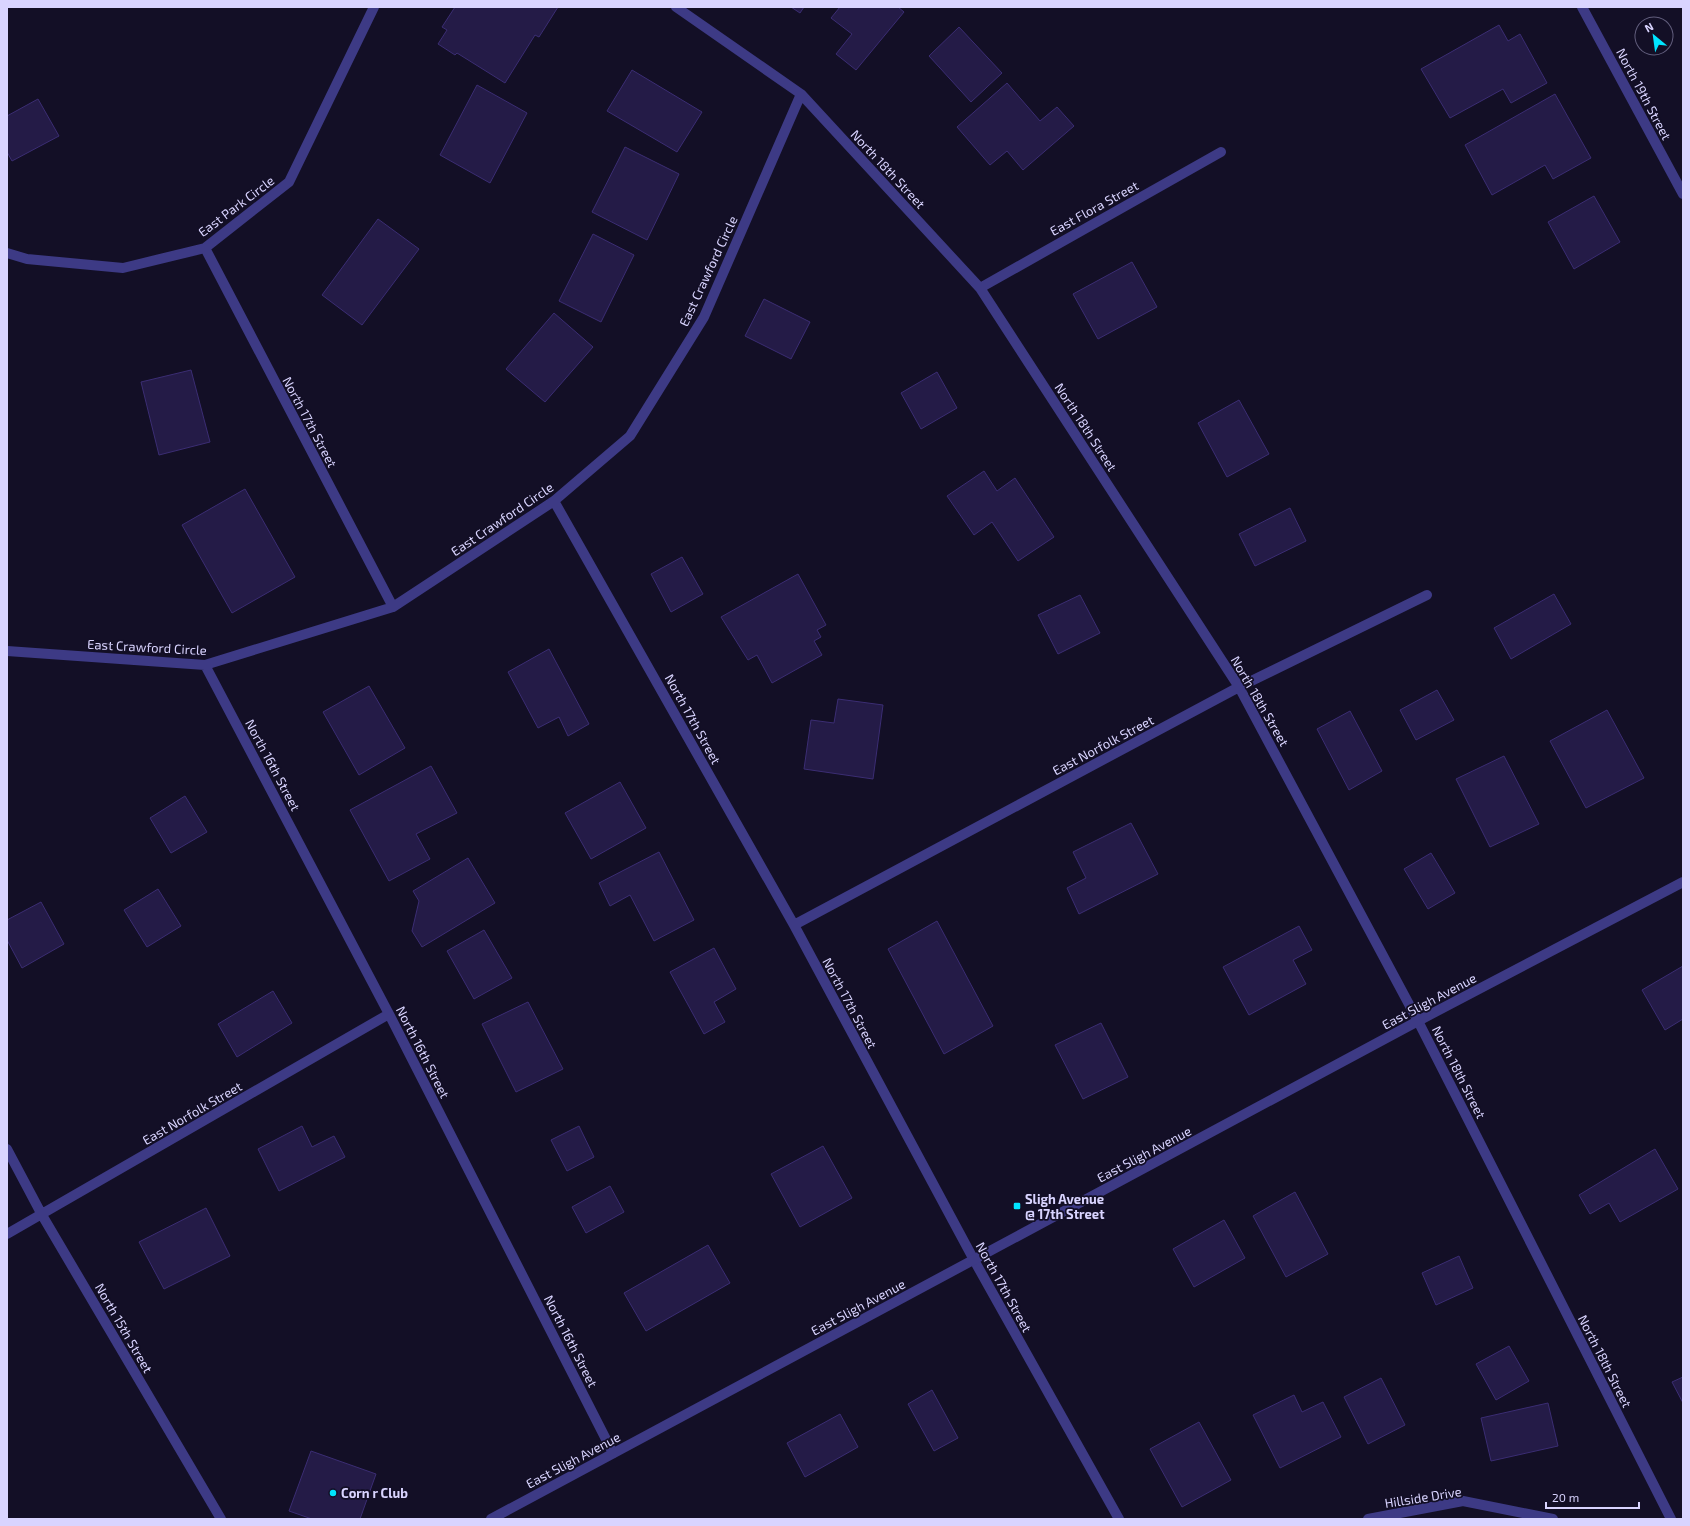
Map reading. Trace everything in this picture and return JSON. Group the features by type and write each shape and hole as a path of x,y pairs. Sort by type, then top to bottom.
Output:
{"street":[{"name":"East Park Circle","path":"7,253 27,259 123,268 204,248 289,182 374,7"},
{"name":"North 18th Street","path":"676,7 801,94 980,288 1239,687 1418,1021 1671,1519"},
{"name":"North 19th Street","path":"1582,7 1683,194"},
{"name":"East Crawford Circle","path":"7,651 206,665 393,608 554,501 630,436 704,317 801,94"},
{"name":"East Flora Street","path":"980,288 1221,152"},
{"name":"North 17th Street","path":"204,248 393,608"},
{"name":"North 17th Street","path":"554,501 794,926 974,1260 1119,1519"},
{"name":"East Norfolk Street","path":"794,926 1239,687 1427,595"},
{"name":"North 16th Street","path":"206,665 389,1014 613,1453"},
{"name":"East Sligh Avenue","path":"491,1519 1418,1021 1683,882"},
{"name":"East Norfolk Street","path":"7,1234 389,1014"},
{"name":"North 15th Street","path":"7,1149 42,1215 221,1519"},
{"name":"Hillside Drive","path":"1368,1519 1463,1501 1553,1519"}],"building":[{"path":"455,7 558,7 539,37 535,35 505,83 457,53 455,55 438,44 447,30 442,27"},
{"path":"791,7 804,7 800,13"},
{"path":"840,7 898,7 904,12 856,70 836,54 852,34 831,18"},
{"path":"1499,25 1508,41 1520,34 1547,83 1511,103 1503,89 1450,118 1421,69"},
{"path":"959,27 1002,73 971,102 929,56"},
{"path":"632,70 702,112 677,152 607,111"},
{"path":"1007,83 1040,121 1057,107 1074,126 1023,170 1007,151 990,165 957,127"},
{"path":"477,85 527,113 490,183 440,155"},
{"path":"1555,94 1591,158 1553,179 1545,165 1492,195 1465,145"},
{"path":"38,99 59,136 12,161 7,152 7,116"},
{"path":"625,147 679,174 647,240 592,212"},
{"path":"1594,196 1620,242 1574,269 1548,222"},
{"path":"378,219 419,249 362,325 322,295"},
{"path":"593,234 634,255 601,322 559,301"},
{"path":"1132,262 1157,307 1098,339 1073,294"},
{"path":"764,299 810,322 791,359 745,336"},
{"path":"554,313 593,347 545,402 506,369"},
{"path":"191,370 210,442 159,455 141,382"},
{"path":"937,372 957,408 921,429 901,393"},
{"path":"1239,400 1269,454 1227,477 1198,423"},
{"path":"984,471 997,491 1015,478 1054,537 1018,561 992,522 974,535 947,496"},
{"path":"245,489 295,577 232,613 182,525"},
{"path":"1290,508 1306,541 1255,566 1239,534"},
{"path":"682,557 703,594 671,612 651,574"},
{"path":"798,574 826,625 817,630 821,637 814,641 822,655 772,683 757,655 748,660 721,617"},
{"path":"1554,594 1571,624 1511,659 1494,628"},
{"path":"1080,595 1100,633 1058,654 1038,615"},
{"path":"549,649 589,724 568,736 559,717 538,728 508,672"},
{"path":"369,686 405,748 359,775 323,712"},
{"path":"1437,690 1454,720 1416,740 1400,710"},
{"path":"838,699 883,705 873,779 804,769 811,720 834,723"},
{"path":"1607,710 1644,778 1586,808 1550,741"},
{"path":"1350,711 1382,771 1349,790 1317,729"},
{"path":"1504,756 1539,824 1490,847 1456,779"},
{"path":"431,766 457,813 416,834 430,859 389,881 350,810"},
{"path":"620,782 646,828 591,859 565,813"},
{"path":"185,796 207,832 171,853 150,818"},
{"path":"1131,823 1158,874 1079,914 1067,888 1086,878 1073,852"},
{"path":"659,852 694,920 654,941 630,895 610,906 599,883"},
{"path":"1431,853 1455,893 1428,909 1404,869"},
{"path":"468,858 495,903 422,947 412,931 419,901 413,891"},
{"path":"158,889 181,926 147,947 124,910"},
{"path":"41,902 64,944 22,968 7,940 7,920"},
{"path":"937,921 993,1026 944,1054 888,949"},
{"path":"1299,926 1312,950 1293,960 1306,984 1249,1015 1223,967"},
{"path":"484,930 512,978 474,999 447,951"},
{"path":"714,948 736,989 714,1002 725,1022 704,1034 670,972"},
{"path":"1683,966 1683,1019 1665,1030 1642,990"},
{"path":"273,991 292,1023 237,1057 218,1024"},
{"path":"528,1002 563,1069 516,1092 482,1024"},
{"path":"1101,1023 1128,1077 1083,1099 1055,1045"},
{"path":"302,1126 312,1147 334,1136 345,1157 279,1191 258,1149"},
{"path":"579,1126 594,1157 567,1171 551,1140"},
{"path":"823,1146 852,1198 800,1227 771,1174"},
{"path":"1655,1149 1678,1189 1620,1222 1609,1203 1590,1214 1579,1195"},
{"path":"610,1186 624,1212 586,1233 572,1207"},
{"path":"1295,1192 1328,1254 1286,1277 1253,1216"},
{"path":"206,1208 230,1256 164,1289 139,1242"},
{"path":"1224,1220 1245,1258 1194,1287 1173,1249"},
{"path":"708,1245 730,1283 646,1331 624,1293"},
{"path":"1459,1256 1473,1288 1436,1305 1422,1273"},
{"path":"1509,1346 1529,1381 1496,1400 1476,1364"},
{"path":"1683,1377 1683,1403 1672,1382"},
{"path":"1381,1378 1405,1425 1368,1444 1344,1397"},
{"path":"932,1390 958,1438 934,1451 908,1404"},
{"path":"1294,1395 1302,1412 1323,1402 1341,1437 1280,1468 1253,1415"},
{"path":"1548,1403 1558,1446 1491,1461 1481,1418"},
{"path":"840,1414 858,1447 805,1477 787,1443"},
{"path":"1199,1422 1231,1480 1182,1507 1150,1449"},
{"name":"Corn r Club","path":"311,1451 376,1474 360,1519 312,1519 289,1511"}],"place":[{"name":"Sligh Avenue @ 17th Street","path":"1017,1206"},
{"name":"Corn r Club","path":"333,1493"}]}
